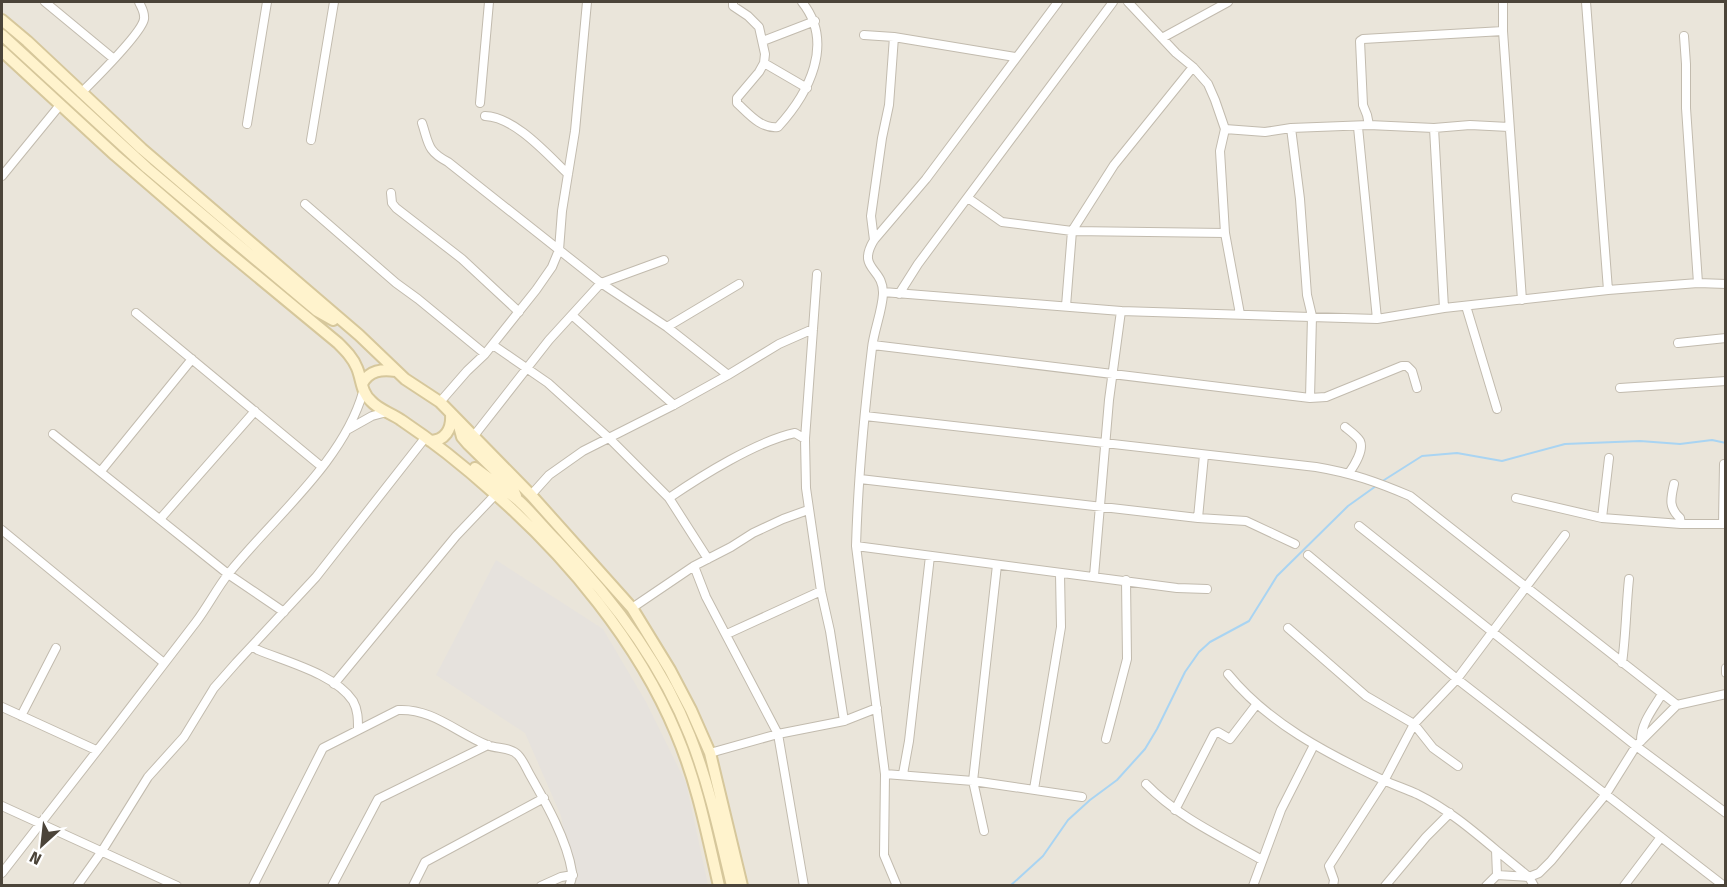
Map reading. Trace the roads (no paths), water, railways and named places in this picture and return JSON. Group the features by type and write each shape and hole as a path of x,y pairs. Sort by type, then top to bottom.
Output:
{"main road":[{"path":"2,20 142,149 397,371 421,391 440,402 531,495 632,608 670,670 710,753 742,885"},
{"path":"2,35 147,168 317,310 333,319 362,343 370,346"},
{"path":"2,51 140,177 338,343 351,356 363,388 378,407 431,442 496,494 595,598 626,640 654,687 676,733 693,779 719,885"},
{"path":"317,310 328,325 346,341 351,356"},
{"path":"363,388 369,375 374,372 397,371"},
{"path":"431,442 448,433 455,419"},
{"path":"455,419 462,437 512,487 520,502"},
{"path":"431,442 460,455 520,502 602,590 624,618 669,690 690,734 705,775 732,885"}],"street":[{"path":"45,2 114,59"},
{"path":"81,93 114,59 144,22 144,13 139,2"},
{"path":"247,124 267,2"},
{"path":"311,141 334,2"},
{"path":"480,104 489,2"},
{"path":"440,402 493,345 519,312 552,267 559,250 562,211 575,131 587,2"},
{"path":"733,2 733,6 759,27 764,41 764,63 736,101 767,127 778,127 794,110 807,88 816,63 818,43 815,21 802,2"},
{"path":"897,885 884,855 885,774 856,546 865,416 873,345 883,292 877,273 869,265 867,258 874,240 926,178 1058,2"},
{"path":"899,294 918,264 1113,2"},
{"path":"1128,2 1208,84 1225,129 1220,151 1225,233 1240,314"},
{"path":"1162,38 1212,5 1228,2"},
{"path":"1503,2 1509,127 1522,300"},
{"path":"1586,2 1608,290"},
{"path":"764,41 815,21"},
{"path":"1369,125 1363,105 1360,41 1503,31"},
{"path":"864,35 894,37 1015,57"},
{"path":"1684,36 1686,108 1698,283"},
{"path":"874,240 871,216 882,138 890,105 894,37"},
{"path":"764,63 807,88"},
{"path":"1066,306 1072,231 1114,165 1193,67"},
{"path":"2,176 60,105"},
{"path":"485,116 495,116 514,126 568,174"},
{"path":"422,123 433,153 448,162 601,283 667,327 729,375"},
{"path":"1225,129 1265,132 1291,128 1369,125 1434,128 1470,125 1509,127"},
{"path":"1358,127 1377,319"},
{"path":"1291,128 1300,199 1307,295 1312,316 1310,399"},
{"path":"1434,128 1444,308"},
{"path":"391,193 392,203 396,208 462,259 519,312"},
{"path":"968,198 1002,222 1072,231 1225,233"},
{"path":"305,204 396,283 485,354"},
{"path":"473,437 549,340 601,283 664,260"},
{"path":"817,274 805,439 805,478 808,510 844,721"},
{"path":"883,292 1121,311 1377,319 1444,308 1608,290 1698,283 1725,284"},
{"path":"667,327 739,284"},
{"path":"1466,306 1497,410"},
{"path":"1094,576 1121,311"},
{"path":"136,313 322,467"},
{"path":"573,316 674,405"},
{"path":"531,495 549,475 566,462 729,375 779,344 813,329"},
{"path":"1678,343 1725,338"},
{"path":"493,345 548,383 610,439 669,498 708,559"},
{"path":"873,345 1310,399 1326,397 1407,366 1412,371 1417,388"},
{"path":"101,471 192,359"},
{"path":"1620,388 1725,381"},
{"path":"2,873 198,619 228,574 322,467 347,430 360,404 363,388"},
{"path":"161,518 255,411"},
{"path":"347,430 372,416 388,412"},
{"path":"865,416 1349,473 1378,482 1410,496 1677,705"},
{"path":"1346,427 1359,440 1361,446 1349,473"},
{"path":"669,498 696,479 773,440 795,433 805,439"},
{"path":"53,434 161,518 228,574 284,612"},
{"path":"77,885 102,851 148,777 184,737 214,688 316,577 431,442"},
{"path":"1198,518 1204,455"},
{"path":"1602,518 1609,458"},
{"path":"1516,498 1602,518 1681,524 1724,524 1724,464"},
{"path":"860,479 1198,518 1246,521 1295,544"},
{"path":"1674,484 1670,504 1680,518 1681,524"},
{"path":"334,684 456,536 496,494"},
{"path":"632,608 694,566 753,533 808,510"},
{"path":"1359,526 1725,813"},
{"path":"2,530 164,663"},
{"path":"1333,885 1334,880 1329,866 1384,781 1414,724 1457,679 1565,535"},
{"path":"856,546 1060,574 1094,576 1178,588 1207,589"},
{"path":"1308,555 1457,679 1724,885"},
{"path":"903,774 909,741 930,556"},
{"path":"984,831 973,782 997,565"},
{"path":"694,566 706,597 778,734 804,885"},
{"path":"1034,789 1061,627 1060,574"},
{"path":"1622,663 1626,639 1625,615 1629,579"},
{"path":"1106,739 1127,659 1126,580"},
{"path":"727,634 821,591"},
{"path":"1288,628 1366,696 1414,724 1433,748 1458,766"},
{"path":"252,646 323,677 345,692 354,703 358,716 358,729"},
{"path":"21,716 56,648"},
{"path":"1725,668 1725,674"},
{"path":"1228,674 1256,705 1314,745 1384,781 1418,794 1450,813 1529,877 1534,885"},
{"path":"1638,744 1648,716 1662,694"},
{"path":"1486,885 1497,875 1529,877 1539,873 1605,794 1638,744 1677,705 1725,694"},
{"path":"1175,810 1214,734 1218,732 1230,739 1256,705"},
{"path":"2,707 96,750"},
{"path":"710,753 778,734 844,721 877,708"},
{"path":"253,885 323,748 398,710 419,712 454,726 488,746 518,754 544,798 561,838 573,874 569,885"},
{"path":"1253,885 1281,810 1314,745"},
{"path":"332,885 378,799 488,746"},
{"path":"885,774 903,774 1034,789 1082,797"},
{"path":"1146,784 1175,810 1262,860"},
{"path":"413,885 425,862 544,798"},
{"path":"2,806 177,885"},
{"path":"1385,885 1450,813"},
{"path":"1624,885 1662,837"},
{"path":"1496,850 1497,875"},
{"path":"541,885 573,874"}],"waterway":[{"path":"1381,482 1422,456 1457,453 1502,461 1565,444 1640,441 1680,444 1712,440 1726,443"},
{"path":"1010,886 1043,856 1068,820 1117,780 1145,749 1185,672 1199,652 1210,642 1249,621 1277,576 1348,506 1376,486"}]}
